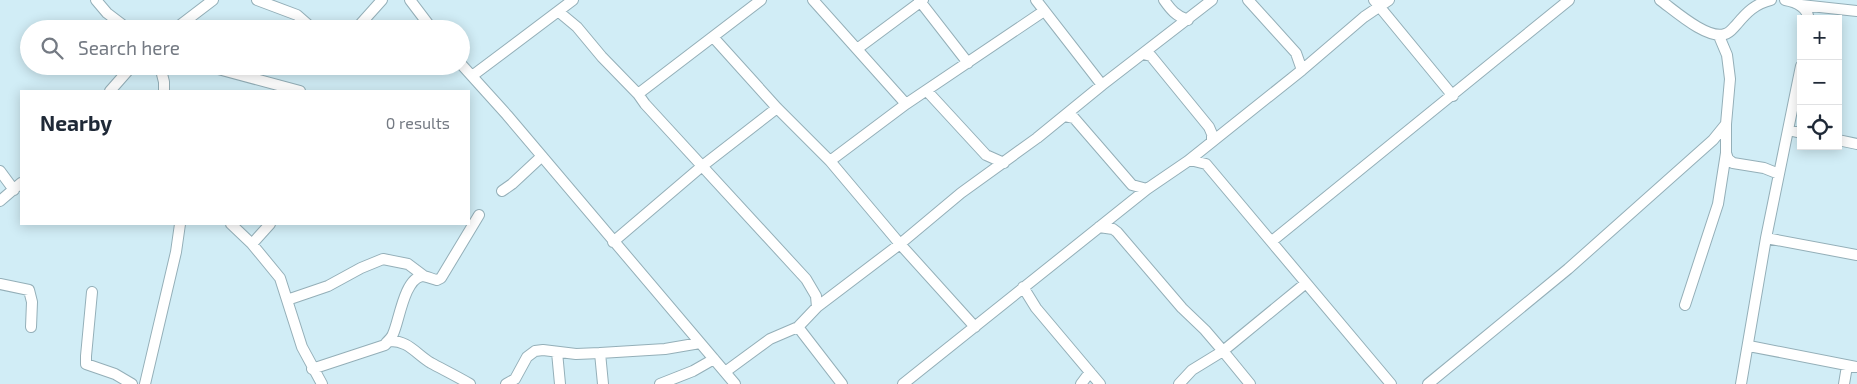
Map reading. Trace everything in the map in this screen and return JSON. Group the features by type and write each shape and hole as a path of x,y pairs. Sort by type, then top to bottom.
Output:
{"street":[{"path":"96,0 116,20"},
{"path":"187,20 213,0"},
{"path":"257,0 297,15 303,20"},
{"path":"364,20 382,0"},
{"path":"410,0 425,20"},
{"path":"573,0 472,76 734,384"},
{"path":"638,94 761,0"},
{"path":"813,0 906,104"},
{"path":"1036,0 1102,85"},
{"path":"1164,0 1172,12 1188,20"},
{"path":"725,372 770,338 798,327 817,307 900,244 961,193 1004,163 1212,0"},
{"path":"1248,0 1296,53 1302,70"},
{"path":"903,384 1147,189 1209,145 1302,70 1377,4 1389,0"},
{"path":"1272,241 1570,0"},
{"path":"1660,0 1708,33 1719,36 1732,30 1755,5 1771,0"},
{"path":"1788,0 1801,5 1857,11"},
{"path":"857,49 921,1 968,63"},
{"path":"1377,4 1453,96"},
{"path":"1801,5 1807,10 1808,15"},
{"path":"830,161 906,104 1044,10"},
{"path":"558,12 577,27 701,166 806,279 816,296 817,307"},
{"path":"1172,12 1172,32"},
{"path":"1685,305 1718,204 1726,153 1730,63 1719,36"},
{"path":"713,37 777,108 830,161 900,244 975,327"},
{"path":"1143,54 1152,56 1209,127 1212,134 1206,164"},
{"path":"111,90 124,75"},
{"path":"162,75 164,90"},
{"path":"240,75 296,90"},
{"path":"1741,384 1766,238 1797,86"},
{"path":"927,91 986,155 1004,163"},
{"path":"613,242 701,166 777,108"},
{"path":"1065,116 1074,118 1132,185 1147,189"},
{"path":"1428,384 1568,269 1713,140 1726,124"},
{"path":"1788,130 1797,132"},
{"path":"1842,141 1857,144"},
{"path":"1726,153 1728,159 1733,163 1764,168 1779,174"},
{"path":"502,191 541,157"},
{"path":"1188,161 1206,164 1392,384"},
{"path":"0,171 18,186 0,201"},
{"path":"1132,185 1132,201"},
{"path":"1117,232 1121,210"},
{"path":"287,300 336,283 361,268 384,259 408,264 424,276 437,280 441,278 479,215"},
{"path":"145,384 176,252 180,225"},
{"path":"232,225 252,244 277,274 302,347 312,369 322,384"},
{"path":"252,244 269,225"},
{"path":"1099,227 1113,229 1117,232 1250,384"},
{"path":"1766,238 1857,255"},
{"path":"385,344 393,335 405,295 416,279 424,276"},
{"path":"1179,384 1192,370 1223,351 1306,283"},
{"path":"0,284 29,290 32,302 31,328"},
{"path":"1023,287 1036,308 1100,384"},
{"path":"92,292 86,364 115,374 132,384"},
{"path":"798,327 842,384"},
{"path":"312,369 389,341 402,342 429,362 470,384"},
{"path":"506,384 515,379 531,352 543,350 576,354 665,350 700,343"},
{"path":"1749,346 1852,367 1844,384"},
{"path":"556,352 560,384"},
{"path":"600,353 604,384"},
{"path":"660,384 693,371 714,359"},
{"path":"1081,384 1090,372"}]}
